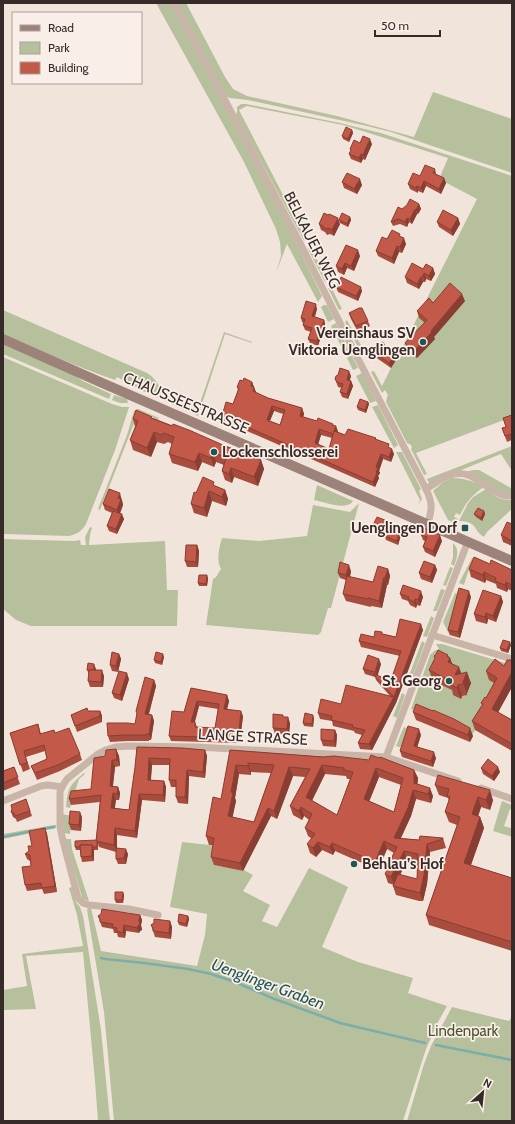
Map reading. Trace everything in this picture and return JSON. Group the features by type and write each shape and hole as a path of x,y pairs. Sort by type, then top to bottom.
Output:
{"main road":[{"name":"CHAUSSEESTRASSE","path":"3,339 512,561"}],"street":[{"name":"BELKAUER WEG","path":"174,3 302,247 336,316 426,489 431,500 431,511 428,524"},
{"path":"426,489 449,476 460,474 473,477 494,491 503,495 512,496"},
{"path":"386,757 468,541"},
{"path":"432,635 512,659"},
{"name":"LANGE STRASSE","path":"62,787 67,779 98,754 115,747 128,746 196,747 386,757 463,782"},
{"path":"3,801 41,786 48,785 62,787 60,801 60,827 80,901 89,905 129,909 158,915"},
{"path":"477,787 512,798"}],"green space":[{"path":"156,3 171,3 293,236 322,296 318,302 287,244 276,273 281,256 280,242 276,229 244,162"},
{"path":"176,3 186,3 225,77 233,89 247,96 337,116 414,137 433,92 512,119 512,173 391,132 225,96"},
{"path":"241,104 340,123 381,133 512,176 512,417 416,453 427,474 424,475 411,449 411,445 407,443 386,402 388,395 385,390 382,393 371,372 374,371 382,386 477,199 439,179 448,158 343,125 247,106 239,110 306,239 304,241 236,115 237,107"},
{"path":"310,246 328,281 325,282 308,249"},
{"path":"331,287 342,309 339,310 328,288"},
{"path":"327,305 334,319 328,322 321,307"},
{"path":"3,310 147,373 169,397 179,403 195,409 198,409 224,332 252,343 225,334 198,416 143,391 117,377 115,380 101,375 3,334"},
{"path":"347,320 363,349 360,351 345,322"},
{"path":"336,323 349,351 345,354 331,326"},
{"path":"3,344 74,375 83,381 111,394 109,399 3,354"},
{"path":"352,356 358,368 353,370 347,358"},
{"path":"3,357 112,404 122,407 129,407 115,450 86,524 81,530 69,536 3,534"},
{"path":"362,373 376,401 370,403 356,376"},
{"path":"114,395 127,399 128,403 120,403 112,400"},
{"path":"378,405 398,445 394,448 372,407"},
{"path":"138,409 159,418 158,420 139,411 100,510 98,509 127,435 134,411"},
{"path":"512,446 512,471 501,454 429,483 427,479"},
{"path":"396,452 402,452 421,489 419,491 422,499 418,505 420,500"},
{"path":"479,470 511,488 512,487 512,494 504,493 466,472"},
{"path":"451,478 468,480 484,487 470,499 460,515 456,513 454,517 458,519 457,522 448,520 433,491 442,483"},
{"path":"317,485 353,501 350,504 341,506 314,500"},
{"path":"486,489 501,499 512,500 512,509 487,532 484,537 472,524 465,521 459,521 468,503 473,497"},
{"path":"359,503 331,608 328,608 321,632 318,635 206,625 213,579 221,569 218,558 222,538 259,541 307,536 313,505 350,512"},
{"path":"90,527 92,528 89,545 165,541 167,590 178,590 177,626 31,626 16,620 3,609 3,539 80,540 81,545 86,545 85,537"},
{"path":"453,543 457,548 457,557 454,566 451,564 453,557"},
{"path":"472,558 474,558 464,585 459,583"},
{"path":"450,567 453,568 446,586 443,585"},
{"path":"441,589 445,590 437,611 433,611"},
{"path":"455,593 461,594 450,636 443,622"},
{"path":"431,616 434,618 427,637 423,636"},
{"path":"422,641 425,643 411,681 407,681"},
{"path":"436,644 442,644 512,665 486,713 472,735 414,708 413,710 411,709 430,655 439,649"},
{"path":"402,693 405,695 397,718 393,716"},
{"path":"404,727 411,730 405,749 396,746"},
{"path":"84,773 85,774 79,779 70,808 66,807 70,787"},
{"path":"502,801 512,805 512,810 510,809 504,826 511,828 512,824 512,837 493,831"},
{"path":"62,814 72,816 70,834 64,833"},
{"path":"56,825 56,828 3,839 3,834"},
{"path":"65,839 71,839 72,849 89,901 83,899 82,897"},
{"path":"182,842 218,846 214,865 244,870 253,875 243,891 270,905 262,921 277,927 309,868 348,887 322,947 358,962 413,978 408,993 447,1006 426,1049 403,1121 114,1121 104,1012 87,910 89,907 91,908 101,951 197,966 205,935 207,914 170,907"},
{"path":"72,887 76,902 80,907 83,916 101,1030 110,1121 98,1121 83,952 26,956 36,1009 3,1010 3,990 27,986 22,954 83,946 77,915 69,888"},
{"name":"Lindenpark","path":"452,1007 509,1021 512,1016 512,1121 407,1121 431,1046"}],"building":[{"path":"346,127 352,130 348,139 342,136"},
{"path":"363,136 370,139 363,155 361,154 359,158 349,154 354,140 360,143"},
{"path":"425,165 435,169 433,173 444,178 439,189 424,181 421,188 417,186 416,188 408,184 413,173 420,176"},
{"path":"347,173 360,179 354,189 342,182"},
{"path":"410,199 419,204 410,219 407,218 405,222 398,219 391,222 398,207 402,209 407,205"},
{"path":"443,210 458,218 451,230 437,222"},
{"path":"324,213 338,218 332,230 328,228 325,229 319,224"},
{"path":"342,213 350,217 347,224 339,220"},
{"path":"392,230 404,238 400,247 397,246 392,258 376,251 382,237 387,239"},
{"path":"346,245 358,250 351,266 345,263 342,269 336,266"},
{"path":"412,263 423,269 426,264 433,268 429,276 424,273 417,284 405,277"},
{"path":"341,277 361,287 356,296 336,287"},
{"path":"450,283 462,294 431,331 432,332 414,351 405,343 427,320 417,311 429,298 433,303"},
{"path":"306,301 316,304 312,316 324,320 317,341 308,339 312,328 303,325 305,319 301,318"},
{"path":"362,308 368,321 356,326 349,313"},
{"path":"383,342 387,350 395,355 389,363 370,349"},
{"path":"340,368 349,371 347,380 351,381 347,394 340,392 343,384 337,382 335,379"},
{"path":"244,378 252,382 251,386 254,387 253,391 268,398 302,408 300,416 317,421 318,418 333,424 332,425 336,426 334,431 345,435 348,429 389,444 388,447 392,449 389,457 381,454 376,467 378,468 377,473 373,482 222,416 226,402 233,404 239,388 237,387 240,380 243,381","holes":["272,406 285,410 280,425 267,420","319,429 333,434 334,432 329,449 315,443"]},
{"path":"360,399 368,402 365,410 357,407"},
{"path":"136,410 152,417 151,418 172,426 173,424 189,430 261,460 254,477 231,468 229,474 222,471 226,458 213,452 211,458 199,453 195,462 169,454 174,437 164,433 161,435 154,432 147,448 130,440 138,421 133,419"},
{"path":"512,415 512,434 505,436 502,428 506,427 503,418"},
{"path":"203,477 214,482 213,485 225,490 222,497 209,491 204,508 191,504 194,492 196,493"},
{"path":"109,489 120,493 118,498 121,499 117,510 103,504"},
{"path":"478,508 484,511 481,518 474,514"},
{"path":"113,511 122,514 116,529 107,526"},
{"path":"377,517 390,522 389,526 400,530 397,541 385,536 385,534 372,527"},
{"path":"507,522 512,524 512,541 501,535"},
{"path":"424,528 440,535 433,551 423,547 427,537 421,535"},
{"path":"186,545 197,545 196,562 185,561"},
{"path":"474,557 490,564 491,560 512,570 512,585 506,582 505,585 495,581 496,578 484,572 483,575 469,569"},
{"path":"424,561 435,565 430,577 419,573"},
{"path":"340,562 349,565 346,575 338,573"},
{"path":"378,566 388,569 385,578 384,577 379,601 343,594 347,576 373,582"},
{"path":"199,575 207,575 206,584 198,583"},
{"path":"403,585 421,591 418,600 415,599 414,602 408,599 409,597 400,594"},
{"path":"459,588 469,591 458,632 448,630"},
{"path":"483,590 501,596 493,616 486,613 485,617 474,614"},
{"path":"400,619 421,624 394,697 373,674 391,680 401,651 359,641 361,634 374,637 375,631 396,637"},
{"path":"503,640 510,642 507,650 500,648"},
{"path":"438,650 448,655 447,656 450,658 448,662 459,667 455,675 467,672 463,684 458,685 457,688 449,684 451,681 429,670"},
{"path":"112,652 119,654 116,666 110,665"},
{"path":"156,652 163,654 161,662 154,660"},
{"path":"368,655 379,659 375,672 363,669"},
{"path":"495,659 504,666 507,660 512,660 512,672 492,709 512,720 512,744 472,721 483,704 481,703 485,697 486,698 497,678 486,671"},
{"path":"88,663 94,664 94,670 87,670"},
{"path":"89,670 102,670 101,682 88,681"},
{"path":"119,671 127,673 120,695 112,693"},
{"path":"145,677 154,680 145,714 152,715 149,734 108,736 107,723 135,724 136,711"},
{"path":"346,685 394,697 369,744 358,743 365,730 352,727 353,725 331,720 332,716 318,713 321,699 341,704"},
{"path":"191,688 227,695 224,709 241,711 239,731 241,731 239,738 169,736 172,711 184,712","holes":["197,701 219,704 215,728 195,727 195,722 191,722"]},
{"path":"416,704 454,719 470,728 468,735 413,712"},
{"path":"87,708 88,711 100,711 100,716 75,726 71,715"},
{"path":"305,713 313,715 312,724 303,723"},
{"path":"273,714 288,717 287,729 273,728"},
{"path":"38,724 40,734 54,730 55,733 69,728 80,754 58,765 35,773 31,766 47,759 44,745 24,751 27,763 20,765 10,733"},
{"path":"408,726 419,729 414,746 434,752 431,761 400,751"},
{"path":"321,729 335,730 334,741 321,740"},
{"path":"137,747 205,750 203,772 187,770 185,797 176,797 176,780 169,780 170,759 149,758 148,780 164,781 163,795 139,794 135,831 115,828 114,845 96,841 101,795 69,799 71,791 91,789 94,758 105,756 106,750 116,749 117,760 112,760 110,786 118,787 117,794 113,793 111,808 129,810"},
{"path":"230,750 323,757 334,756 369,760 371,755 414,770 414,783 430,788 428,794 413,790 408,808 394,838 419,840 420,836 443,839 427,844 424,875 420,893 393,886 398,874 417,879 418,854 404,851 391,877 385,874 386,869 397,847 384,841 375,862 332,843 330,847 318,842 313,848 307,844 315,834 305,828 312,814 301,807 299,811 290,806 310,769 289,767 274,811 268,808 240,863 211,857 214,838 206,836 213,797 221,799","holes":["248,763 274,765 254,822 228,816 233,793 231,792 236,765 248,766","322,765 344,768 344,770 353,772 337,815 306,797","376,768 403,778 394,812 364,799"]},
{"path":"488,759 498,767 492,776 481,768"},
{"path":"14,767 18,777 3,783 3,771"},
{"path":"438,775 490,790 486,800 478,797 472,814 480,817 464,863 512,878 512,942 426,915 460,817 445,812 450,797 447,796 449,789 435,785"},
{"path":"26,799 30,811 15,816 14,813 11,812 11,805"},
{"path":"70,811 80,812 79,825 69,824"},
{"path":"45,828 55,886 42,888 41,883 25,885 22,867 31,866 30,855 25,854 29,851 28,846 32,846 29,831"},
{"path":"97,840 97,847 93,847 92,845 80,845 80,847 75,847 75,841"},
{"path":"80,845 92,845 92,856 81,857"},
{"path":"116,848 126,849 124,858 116,859"},
{"path":"115,892 123,892 122,900 115,900"},
{"path":"102,909 140,915 140,924 137,928 124,925 123,933 116,931 117,928 112,927 113,924 100,922 98,916 101,914"},
{"path":"179,914 188,916 186,924 178,922"},
{"path":"154,919 170,921 169,933 153,931 151,925 154,923"}],"waterway":[{"name":"Uenglinger Graben","path":"42,829 54,827"},
{"name":"Uenglinger Graben","path":"3,837 32,831"},
{"name":"Uenglinger Graben","path":"101,958 188,969 211,974 340,1023 425,1043"},
{"name":"Uenglinger Graben","path":"436,1045 512,1060"}],"place":[{"name":"Vereinshaus SV Viktoria Uenglingen","path":"423,342"},
{"name":"Lockenschlosserei","path":"214,452"},
{"name":"Uenglingen Dorf","path":"465,528"},
{"name":"St. Georg","path":"449,681"},
{"name":"Behlau’s Hof","path":"354,864"}]}
